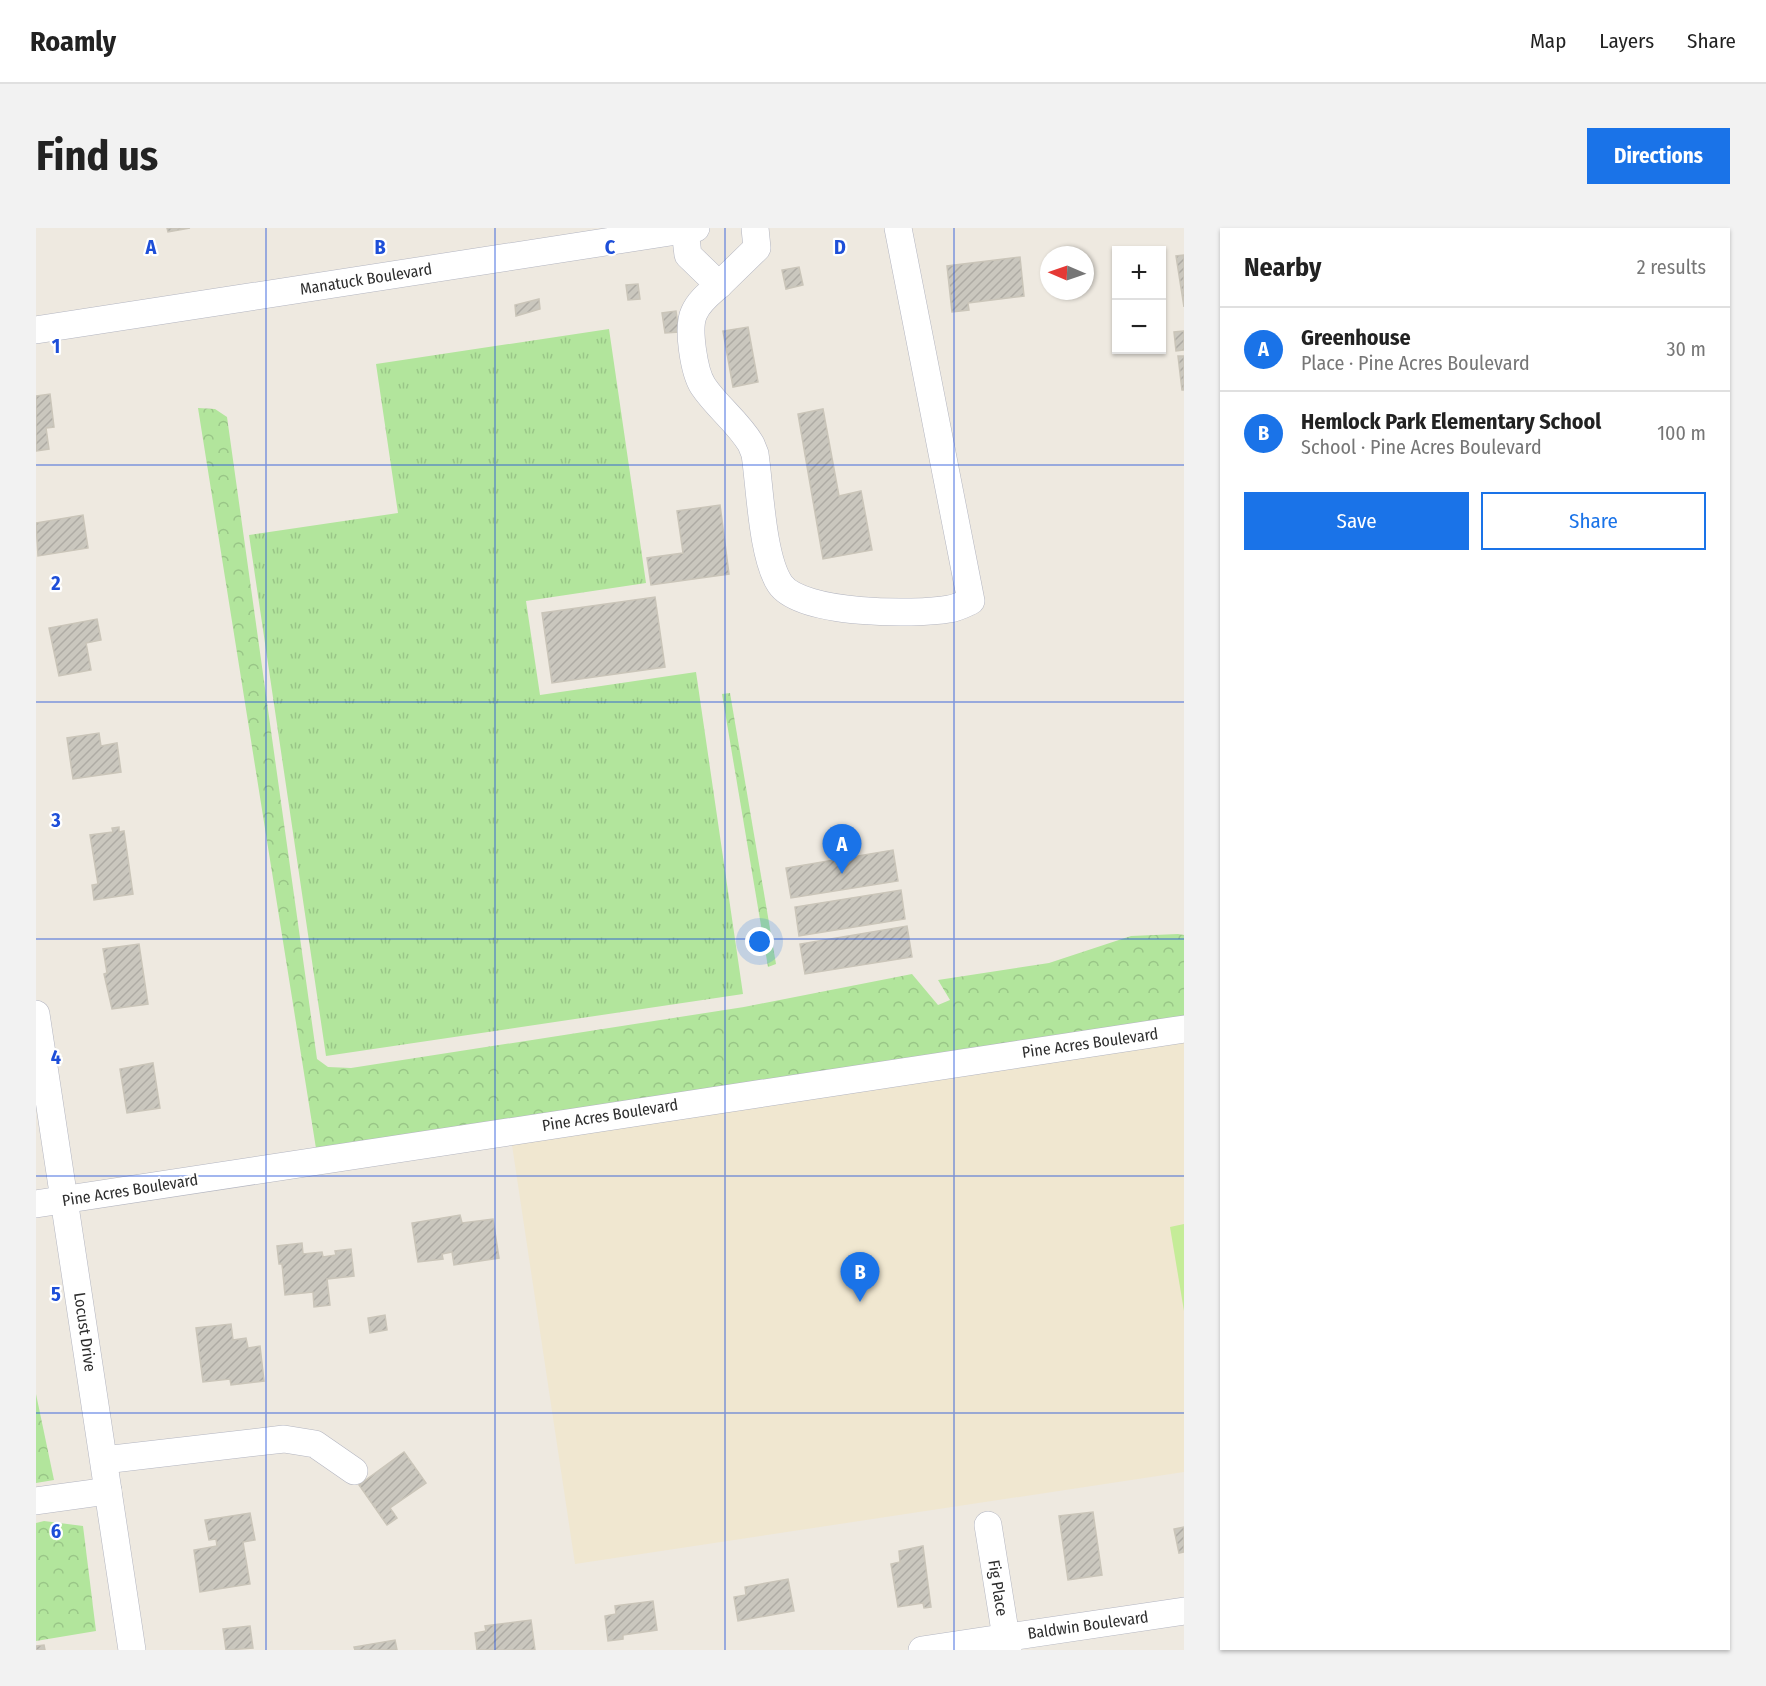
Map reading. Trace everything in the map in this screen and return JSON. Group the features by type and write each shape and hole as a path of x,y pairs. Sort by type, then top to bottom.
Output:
{"street":[{"path":"756,228 757,248 698,305 693,315 695,362 704,386 751,444 755,454 770,564 781,587 803,599 869,612 923,612 952,609 971,601 898,228"},
{"path":"691,229 688,255 719,285"},
{"name":"Manatuck Boulevard","path":"36,330 691,229"},
{"name":"Locust Drive","path":"36,1014 132,1650"},
{"name":"Pine Acres Boulevard","path":"36,1204 1184,1029"},
{"path":"104,1460 284,1439 315,1444 354,1472"},
{"path":"36,1501 108,1491"},
{"name":"Fig Place","path":"988,1525 1007,1643"},
{"name":"Baldwin Boulevard","path":"922,1650 1007,1643 1184,1611"}],"shaded area":[{"path":"1184,1029 1184,1472 575,1564 510,1132"}],"green space":[{"path":"609,329 646,583 526,601 540,695 696,672 743,994 326,1056 249,535 398,513 376,364"},
{"path":"198,408 215,409 227,417 317,1059 328,1067 351,1068 744,1007 912,974 938,1005 950,1000 938,980 1049,963 1131,936 1184,935 1184,1029 318,1161"},
{"path":"730,693 776,964 768,967 722,694"},
{"path":"1184,1224 1184,1311 1170,1227"},
{"path":"36,1394 54,1480 36,1483"},
{"path":"44,1521 83,1526 96,1631 36,1641 36,1523"}],"building":[{"path":"167,228 190,228 168,232"},
{"path":"1184,255 1184,307 1176,256"},
{"path":"1020,257 1024,296 968,303 969,310 952,312 947,266"},
{"path":"799,267 803,285 786,289 782,270"},
{"path":"638,284 640,299 628,300 626,285"},
{"path":"539,299 540,309 516,316 515,305"},
{"path":"676,311 679,332 665,333 662,313"},
{"path":"748,327 758,382 733,387 723,331"},
{"path":"1184,331 1184,350 1176,351 1174,332"},
{"path":"1178,356 1184,356 1184,390 1182,390"},
{"path":"50,394 54,427 46,428 49,449 36,451 36,396"},
{"path":"823,409 839,496 861,491 872,550 823,559 798,414"},
{"path":"720,505 729,574 651,585 647,558 683,553 677,511"},
{"path":"83,515 88,548 38,556 36,523"},
{"path":"655,597 665,667 552,683 542,613"},
{"path":"97,619 101,640 86,643 91,670 59,676 49,628"},
{"path":"99,733 101,746 117,743 121,772 73,779 67,738"},
{"path":"119,827 119,832 124,831 133,894 94,900 92,885 98,884 90,835 113,832 112,828"},
{"path":"893,850 898,881 791,898 786,868"},
{"path":"901,890 905,919 799,936 795,907"},
{"path":"907,926 912,957 805,974 800,944"},
{"path":"139,944 148,1004 112,1009 104,974 107,973 103,949"},
{"path":"153,1063 160,1108 127,1113 120,1069"},
{"path":"460,1215 462,1223 493,1219 499,1258 454,1265 452,1252 442,1254 443,1259 418,1262 412,1223"},
{"path":"302,1243 303,1254 322,1252 323,1257 336,1255 335,1251 351,1249 354,1276 327,1279 330,1305 314,1307 313,1292 285,1295 282,1264 279,1264 277,1246"},
{"path":"385,1315 387,1330 370,1333 368,1318"},
{"path":"231,1324 233,1340 246,1338 248,1348 260,1346 264,1381 231,1385 230,1379 203,1382 196,1328"},
{"path":"404,1452 426,1483 390,1508 397,1518 387,1525 359,1485"},
{"path":"1093,1512 1102,1575 1068,1580 1059,1516"},
{"path":"250,1513 255,1540 243,1542 250,1584 200,1592 194,1550 217,1546 216,1539 209,1540 205,1520"},
{"path":"1184,1527 1184,1552 1179,1553 1174,1529"},
{"path":"923,1546 931,1607 924,1608 923,1603 898,1607 891,1564 900,1562 899,1551"},
{"path":"788,1579 794,1611 738,1621 734,1597 746,1595 745,1587"},
{"path":"653,1601 657,1630 623,1635 623,1639 608,1641 605,1616 616,1614 615,1606"},
{"path":"531,1620 535,1650 477,1650 475,1633 486,1631 485,1626"},
{"path":"250,1626 253,1648 226,1650 223,1629"},
{"path":"395,1640 397,1650 355,1650 354,1647"},
{"path":"44,1645 45,1650 36,1650 36,1646"}],"place":[{"name":"Greenhouse","path":"842,874"},
{"name":"Hemlock Park Elementary School","path":"860,1302"}]}
